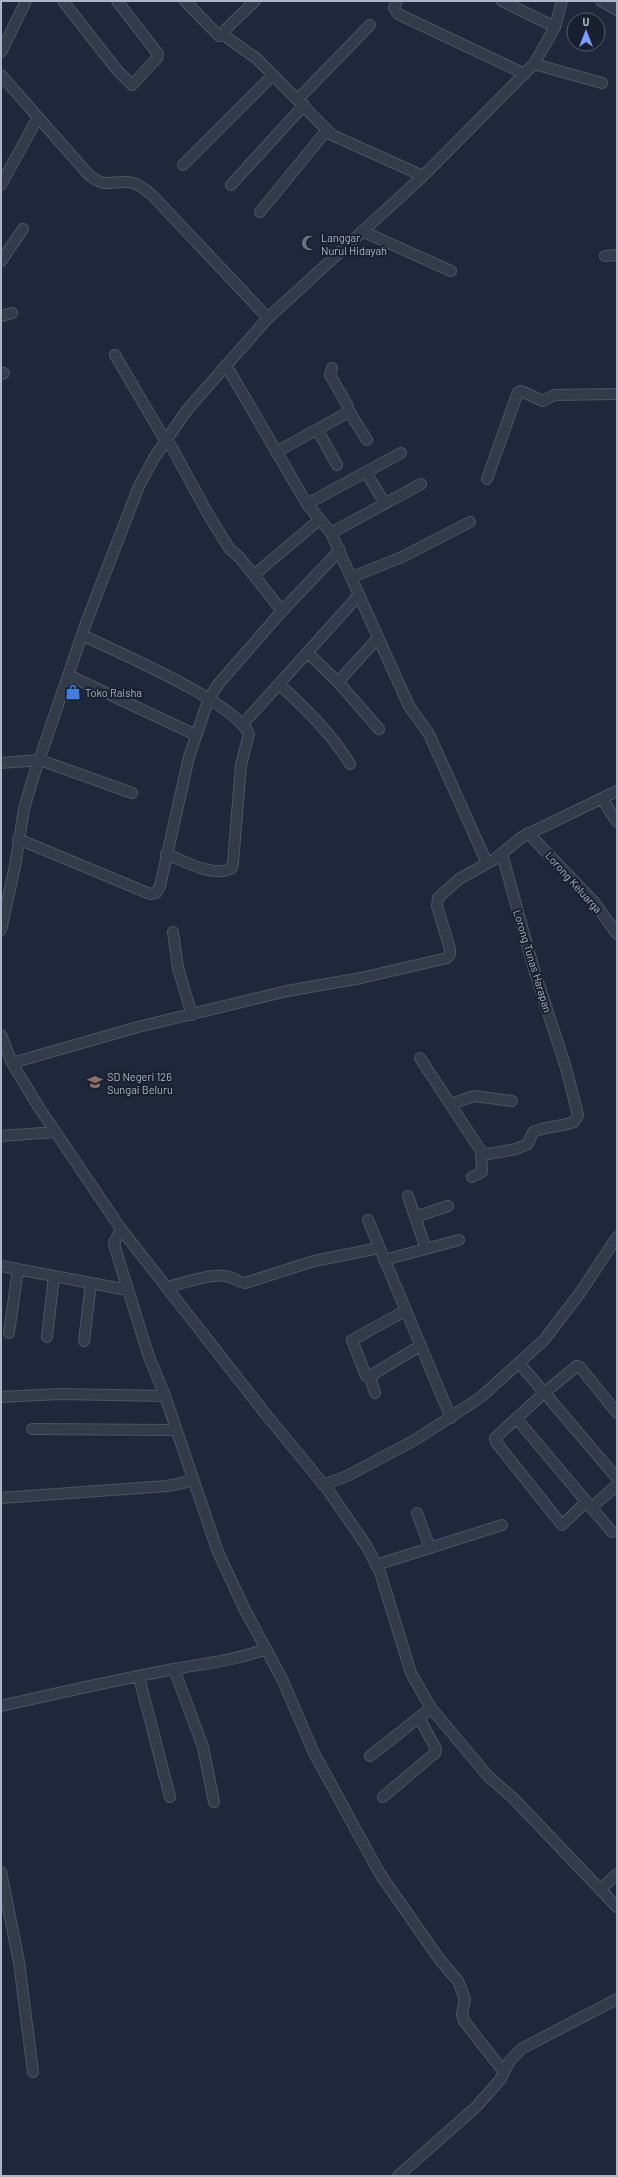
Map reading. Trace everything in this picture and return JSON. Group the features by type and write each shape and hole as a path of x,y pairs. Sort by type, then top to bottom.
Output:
{"street":[{"path":"1,52 26,1"},
{"path":"63,1 117,70 132,85 157,58 158,54 117,1"},
{"path":"185,1 218,36 225,36 256,58 272,76 301,102 332,135 423,176"},
{"path":"225,36 226,30 255,1"},
{"path":"397,1 394,8 398,14 525,74"},
{"path":"502,1 555,27"},
{"path":"2,925 6,889 24,809 68,675 139,486 165,440 226,365 268,318 423,176 525,74 534,64 555,27 562,1"},
{"path":"601,1 617,10"},
{"path":"231,184 301,102 370,25"},
{"path":"534,64 602,83"},
{"path":"1,75 96,181 104,184 132,183 142,187 152,195 268,318"},
{"path":"183,165 272,76"},
{"path":"1,185 38,117"},
{"path":"260,212 327,130"},
{"path":"1,261 23,229"},
{"path":"362,231 451,271"},
{"path":"605,256 617,255"},
{"path":"1,316 12,313"},
{"path":"115,355 165,440 171,446 216,528 229,548 254,575 282,611"},
{"path":"226,365 307,504 331,533 340,550 377,639 409,706 429,734 487,863"},
{"path":"332,368 330,372 331,376 348,406 349,411 367,440"},
{"path":"487,479 518,392 521,391 543,401 554,395 617,394"},
{"path":"276,452 345,416 349,411"},
{"path":"318,431 337,465"},
{"path":"307,504 401,453"},
{"path":"366,472 385,504"},
{"path":"331,533 421,484"},
{"path":"254,575 319,520"},
{"path":"352,577 402,557 470,522"},
{"path":"18,839 150,894 156,893 160,886 166,854 196,735 209,698 220,682 282,611 340,550"},
{"path":"243,724 280,685 359,595"},
{"path":"82,635 209,698 243,724 248,738 241,765 233,863 230,869 221,872 212,871 166,854"},
{"path":"338,682 377,639"},
{"path":"308,653 338,682 379,729"},
{"path":"68,675 196,735"},
{"path":"280,685 316,719 339,746 350,764"},
{"path":"1,762 40,760 132,794"},
{"path":"12,1063 138,1027 287,991 361,978 447,958 450,954 450,949 437,906 438,898 460,879 502,854 516,841 528,833 617,791"},
{"path":"602,799 617,822"},
{"name":"Lorong Keluarga","path":"528,833 594,902 617,934"},
{"name":"Lorong Tunas Harapan","path":"482,1155 516,1149 528,1144 533,1132 574,1122 578,1115 566,1068 534,966 502,854"},
{"path":"173,932 178,968 192,1015"},
{"path":"1,1035 12,1063 55,1132 121,1229 328,1490 366,1545 376,1565 411,1673 431,1708 488,1776 514,1799 617,1907"},
{"path":"420,1058 451,1104 482,1155 482,1172 472,1177"},
{"path":"451,1104 474,1096 512,1101"},
{"path":"1,1136 55,1132"},
{"path":"408,1196 426,1249"},
{"path":"416,1217 448,1206"},
{"path":"368,1220 451,1418"},
{"path":"121,1229 114,1243 128,1290 148,1354 165,1396 218,1552 244,1608 283,1680 314,1752 358,1836 399,1902 440,1960 458,1981 465,1999 462,2014 464,2021 504,2072"},
{"path":"328,1490 347,1476 415,1440 451,1418 481,1397 544,1340 580,1293 617,1237"},
{"path":"384,1260 460,1240"},
{"path":"167,1287 216,1276 226,1276 236,1281 246,1283 314,1261 379,1248"},
{"path":"1,1266 128,1290"},
{"path":"9,1334 18,1269"},
{"path":"47,1337 54,1276"},
{"path":"84,1341 91,1283"},
{"path":"405,1311 352,1340 366,1376 373,1374 420,1346"},
{"path":"518,1363 615,1472"},
{"path":"617,1413 580,1366 577,1366 496,1436 496,1442 562,1526 617,1485"},
{"path":"373,1374 371,1380 376,1393"},
{"path":"1,1397 59,1394 165,1396"},
{"path":"516,1418 612,1532"},
{"path":"32,1429 176,1430"},
{"path":"1,1498 167,1486 183,1483 192,1479"},
{"path":"417,1513 430,1548"},
{"path":"376,1565 502,1525"},
{"path":"1,1706 174,1669 242,1658 266,1649"},
{"path":"174,1669 203,1747 214,1802"},
{"path":"139,1677 170,1796"},
{"path":"370,1756 431,1708"},
{"path":"383,1797 435,1753 436,1749 419,1717"},
{"path":"1,1872 19,1962 33,2072"},
{"path":"601,1889 617,1874"},
{"path":"398,2176 476,2107 500,2080 509,2062 521,2049 617,1999"}],"place":[{"name":"Langgar Nurul Hidayah","path":"309,243"},
{"name":"Toko Raisha","path":"73,692"},
{"name":"SD Negeri 126 Sungai Beluru","path":"95,1082"}]}
